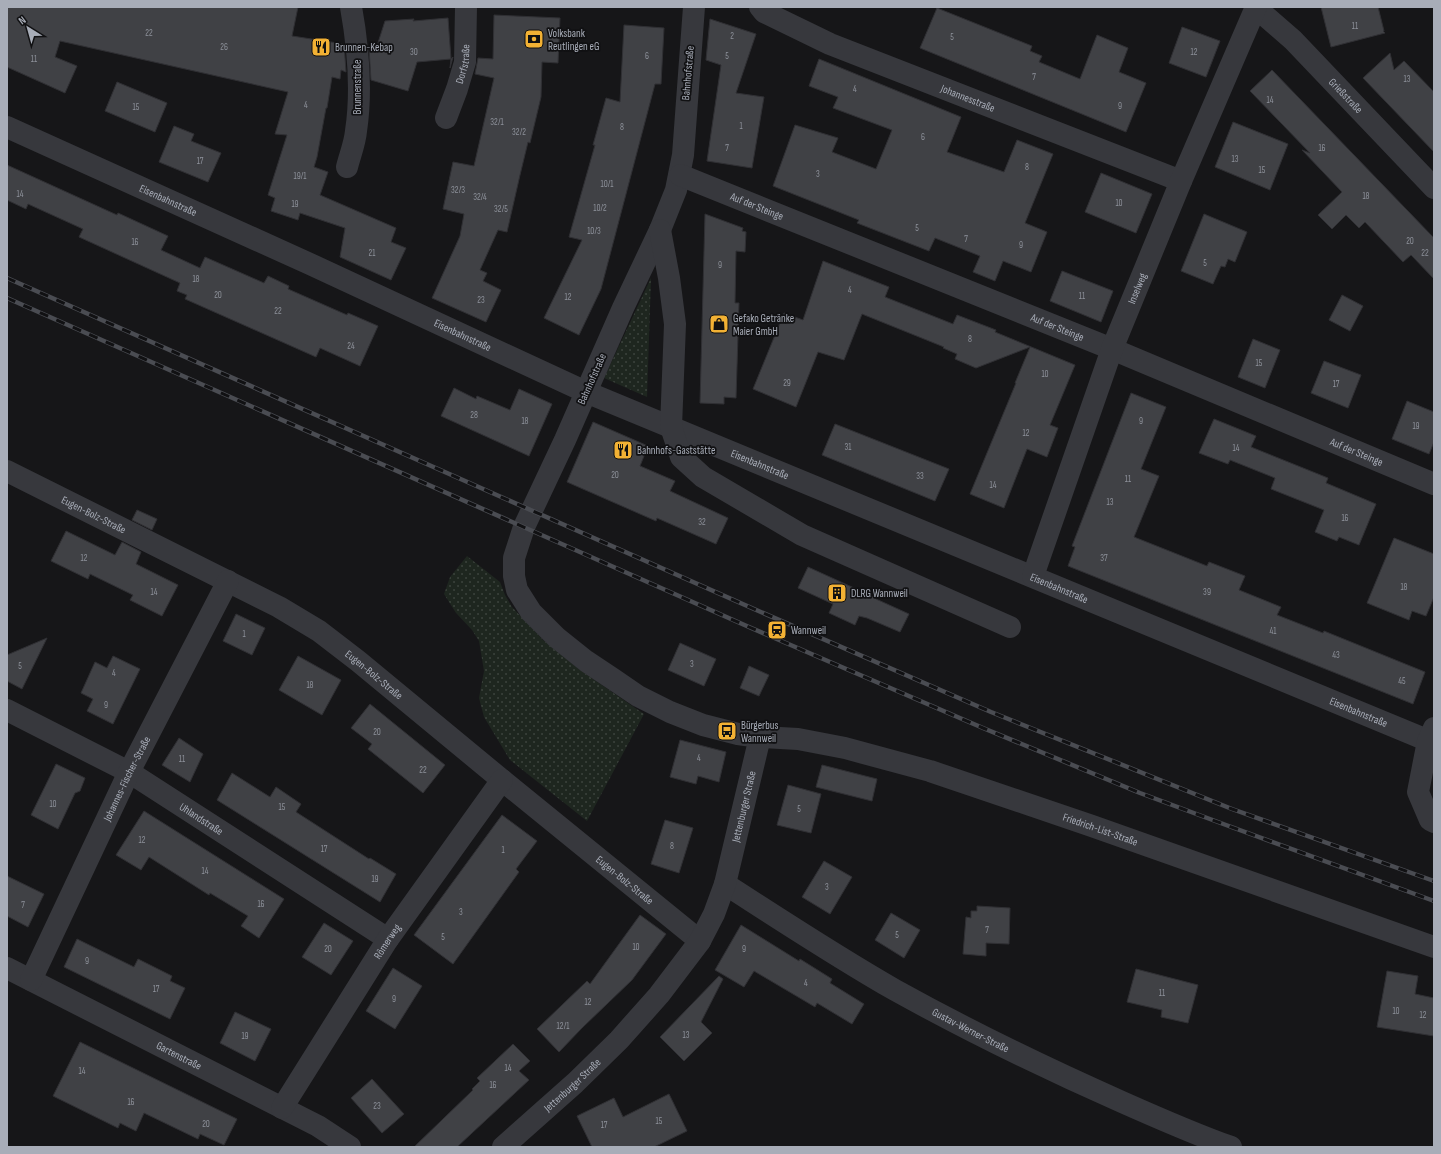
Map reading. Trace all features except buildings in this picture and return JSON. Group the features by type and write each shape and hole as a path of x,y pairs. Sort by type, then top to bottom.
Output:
{"street":[{"name":"Brunnenstraße","path":"348,167 356,131 359,79 356,36 351,7"},
{"name":"Dorfstraße","path":"446,118 457,90 464,62 466,7"},
{"name":"Bahnhofstraße","path":"694,7 684,140 680,175 676,190 660,230 586,392 566,440 524,527 514,558 514,576 517,590 532,612 556,637 612,679 638,696 670,712 703,725 738,734 760,737"},
{"name":"Johannesstraße","path":"760,7 764,12 830,44 1181,181"},
{"name":"Inselweg","path":"1033,576 1112,349 1181,181 1256,7"},
{"name":"Grießstraße","path":"1256,7 1293,40 1434,188"},
{"name":"Eisenbahnstraße","path":"7,128 310,264 586,392 1033,576 1432,737"},
{"name":"Auf der Steinge","path":"680,175 1112,349 1434,484"},
{"path":"660,230 669,278 675,324 671,427 681,457 702,477 802,535 1010,627"},
{"name":"Eugen-Bolz-Straße","path":"7,471 279,607 324,636 358,661 700,941"},
{"name":"Johannes-Fischer-Straße","path":"31,980 129,772 228,581"},
{"name":"Uhlandstraße","path":"7,710 129,772 388,938"},
{"name":"Jettenburger Straße","path":"503,1147 575,1083 619,1040 660,995 700,941 714,914 725,884 760,737"},
{"name":"Friedrich-List-Straße","path":"760,737 798,739 845,748 930,771 1434,946"},
{"path":"1432,737 1418,792 1430,820 1434,822"},
{"name":"Römerweg","path":"282,1108 388,938 502,780"},
{"name":"Gustav-Werner-Straße","path":"725,884 836,955 960,1025 1059,1075 1204,1138 1231,1147"},
{"name":"Gartenstraße","path":"7,968 318,1126 350,1147"}],"shaded area":[{"path":"651,278 647,397 604,378"},
{"path":"467,556 500,582 512,607 543,640 580,670 644,714 587,821 510,760 484,717 479,698 484,671 479,641 472,630 456,613 444,594 450,577"}],"railway":[{"path":"7,278 754,609 991,712 1232,809 1434,881"},
{"path":"7,298 749,627 983,728 1140,793 1434,901"}],"place":[{"name":"Volksbank Reutlingen eG","path":"534,39"},
{"name":"Brunnen-Kebap","path":"321,47"},
{"name":"Gefako Getränke Maier GmbH","path":"719,324"},
{"name":"Bahnhofs-Gaststätte","path":"623,450"},
{"name":"DLRG Wannweil","path":"837,593"},
{"name":"Wannweil","path":"777,630"},
{"name":"Bürgerbus Wannweil","path":"727,731"}]}
